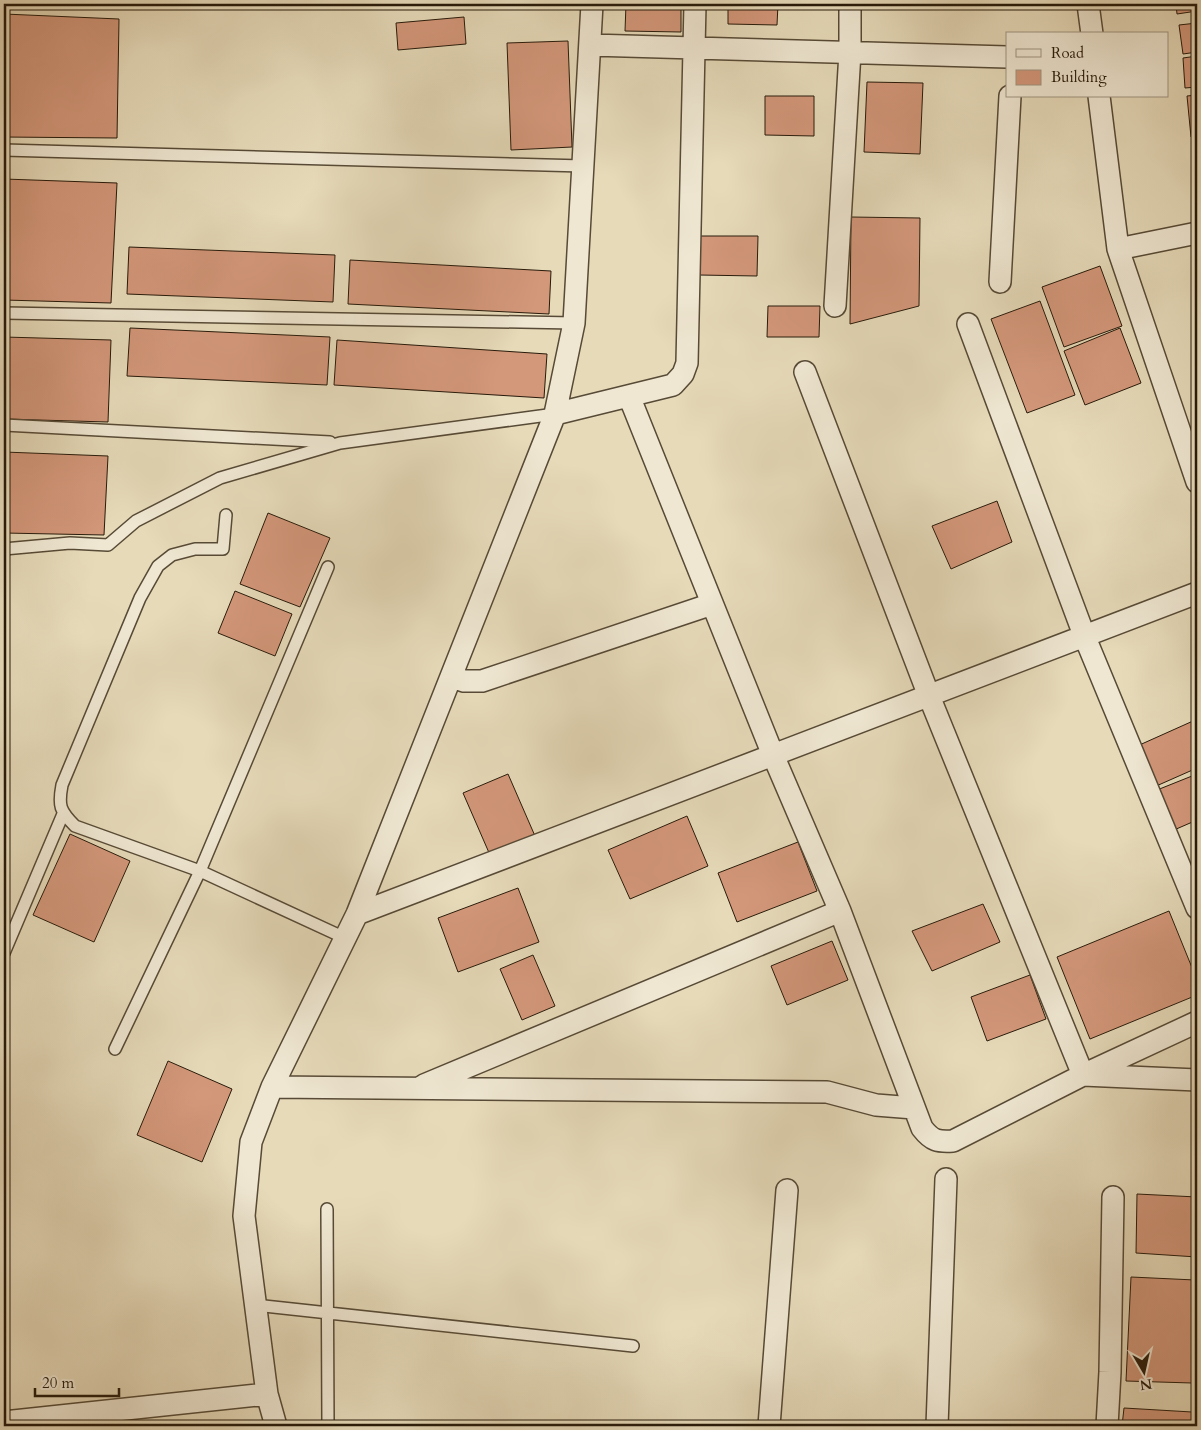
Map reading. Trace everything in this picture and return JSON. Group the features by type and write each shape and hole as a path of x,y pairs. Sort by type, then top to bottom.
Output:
{"street":[{"path":"276,1426 267,1394 244,1216 251,1142 272,1087 358,914 555,414 574,323 592,4"},
{"path":"555,414 673,385 683,374 687,363 695,4"},
{"path":"836,306 850,52 850,4"},
{"path":"1088,4 1092,32"},
{"path":"591,45 1006,57"},
{"path":"1000,282 1010,98"},
{"path":"1100,98 1118,249 1197,482"},
{"path":"1118,249 1197,233"},
{"path":"968,324 1084,635 1197,908"},
{"path":"805,372 929,696 1084,1075"},
{"path":"629,396 773,755 840,911 922,1128 930,1138 938,1142 953,1141 1084,1075 1197,1022"},
{"path":"358,914 1197,593"},
{"path":"452,677 464,681 482,681 712,604"},
{"path":"415,1089 840,911"},
{"path":"1084,1075 1197,1080"},
{"path":"272,1087 827,1092 876,1105 914,1108"},
{"path":"937,1426 946,1179"},
{"path":"769,1426 787,1190"},
{"path":"1106,1426 1110,1372 1113,1197"},
{"path":"4,1422 267,1394"}],"lane":[{"path":"4,150 583,166"},
{"path":"4,312 574,323"},
{"path":"4,549 70,543 108,544 136,522 220,478 340,442 555,414"},
{"path":"4,425 340,442"},
{"path":"226,515 223,549 195,550 172,555 158,566 140,598 62,785 59,799 63,814 75,826 200,872 345,938"},
{"path":"115,1049 200,872 328,567"},
{"path":"4,953 63,814"},
{"path":"327,1209 328,1426"},
{"path":"255,1305 633,1346"}],"building":[{"path":"626,4 681,4 681,32 625,31"},
{"path":"728,4 778,4 777,25 728,24"},
{"path":"1176,4 1197,4 1197,11 1177,14"},
{"path":"4,14 119,19 117,138 4,137"},
{"path":"464,17 466,44 398,50 396,23"},
{"path":"1197,23 1197,52 1183,54 1179,25"},
{"path":"568,41 572,147 511,150 507,43"},
{"path":"1197,56 1197,87 1185,88 1183,58"},
{"path":"867,82 923,83 920,154 864,152"},
{"path":"1197,95 1197,137 1191,137 1187,96"},
{"path":"765,96 814,96 814,136 765,135"},
{"path":"4,179 117,183 111,303 4,300"},
{"path":"851,217 920,218 919,306 850,324"},
{"path":"700,236 758,236 757,276 699,275"},
{"path":"129,247 335,255 333,302 127,294"},
{"path":"350,260 551,271 549,314 348,304"},
{"path":"1100,266 1122,326 1064,347 1042,287"},
{"path":"1040,301 1075,395 1027,413 991,319"},
{"path":"768,306 820,306 819,337 767,337"},
{"path":"130,328 330,337 327,385 127,376"},
{"path":"1120,328 1141,383 1085,405 1064,351"},
{"path":"4,337 111,340 108,422 4,419"},
{"path":"337,340 547,354 544,398 334,385"},
{"path":"4,452 108,456 104,535 4,533"},
{"path":"997,501 1012,542 951,569 932,526"},
{"path":"268,513 330,538 300,607 240,584"},
{"path":"235,591 292,614 275,656 218,633"},
{"path":"1193,721 1197,731 1197,768 1154,787 1135,747"},
{"path":"508,774 535,836 490,855 463,793"},
{"path":"1197,774 1197,820 1174,830 1157,790"},
{"path":"687,816 708,866 630,899 608,850"},
{"path":"70,834 130,861 94,942 33,915"},
{"path":"798,842 817,891 737,922 718,873"},
{"path":"518,888 539,942 458,972 438,918"},
{"path":"983,904 1000,942 932,971 912,931"},
{"path":"1169,911 1197,980 1197,995 1090,1039 1057,957"},
{"path":"832,941 848,980 787,1005 771,966"},
{"path":"533,955 555,1006 522,1020 500,969"},
{"path":"1030,975 1046,1019 987,1041 971,997"},
{"path":"168,1061 232,1089 202,1162 137,1135"},
{"path":"1137,1194 1197,1197 1197,1257 1136,1253"},
{"path":"1131,1277 1195,1280 1192,1383 1126,1381"},
{"path":"1124,1408 1192,1412 1191,1426 1122,1426"}]}
